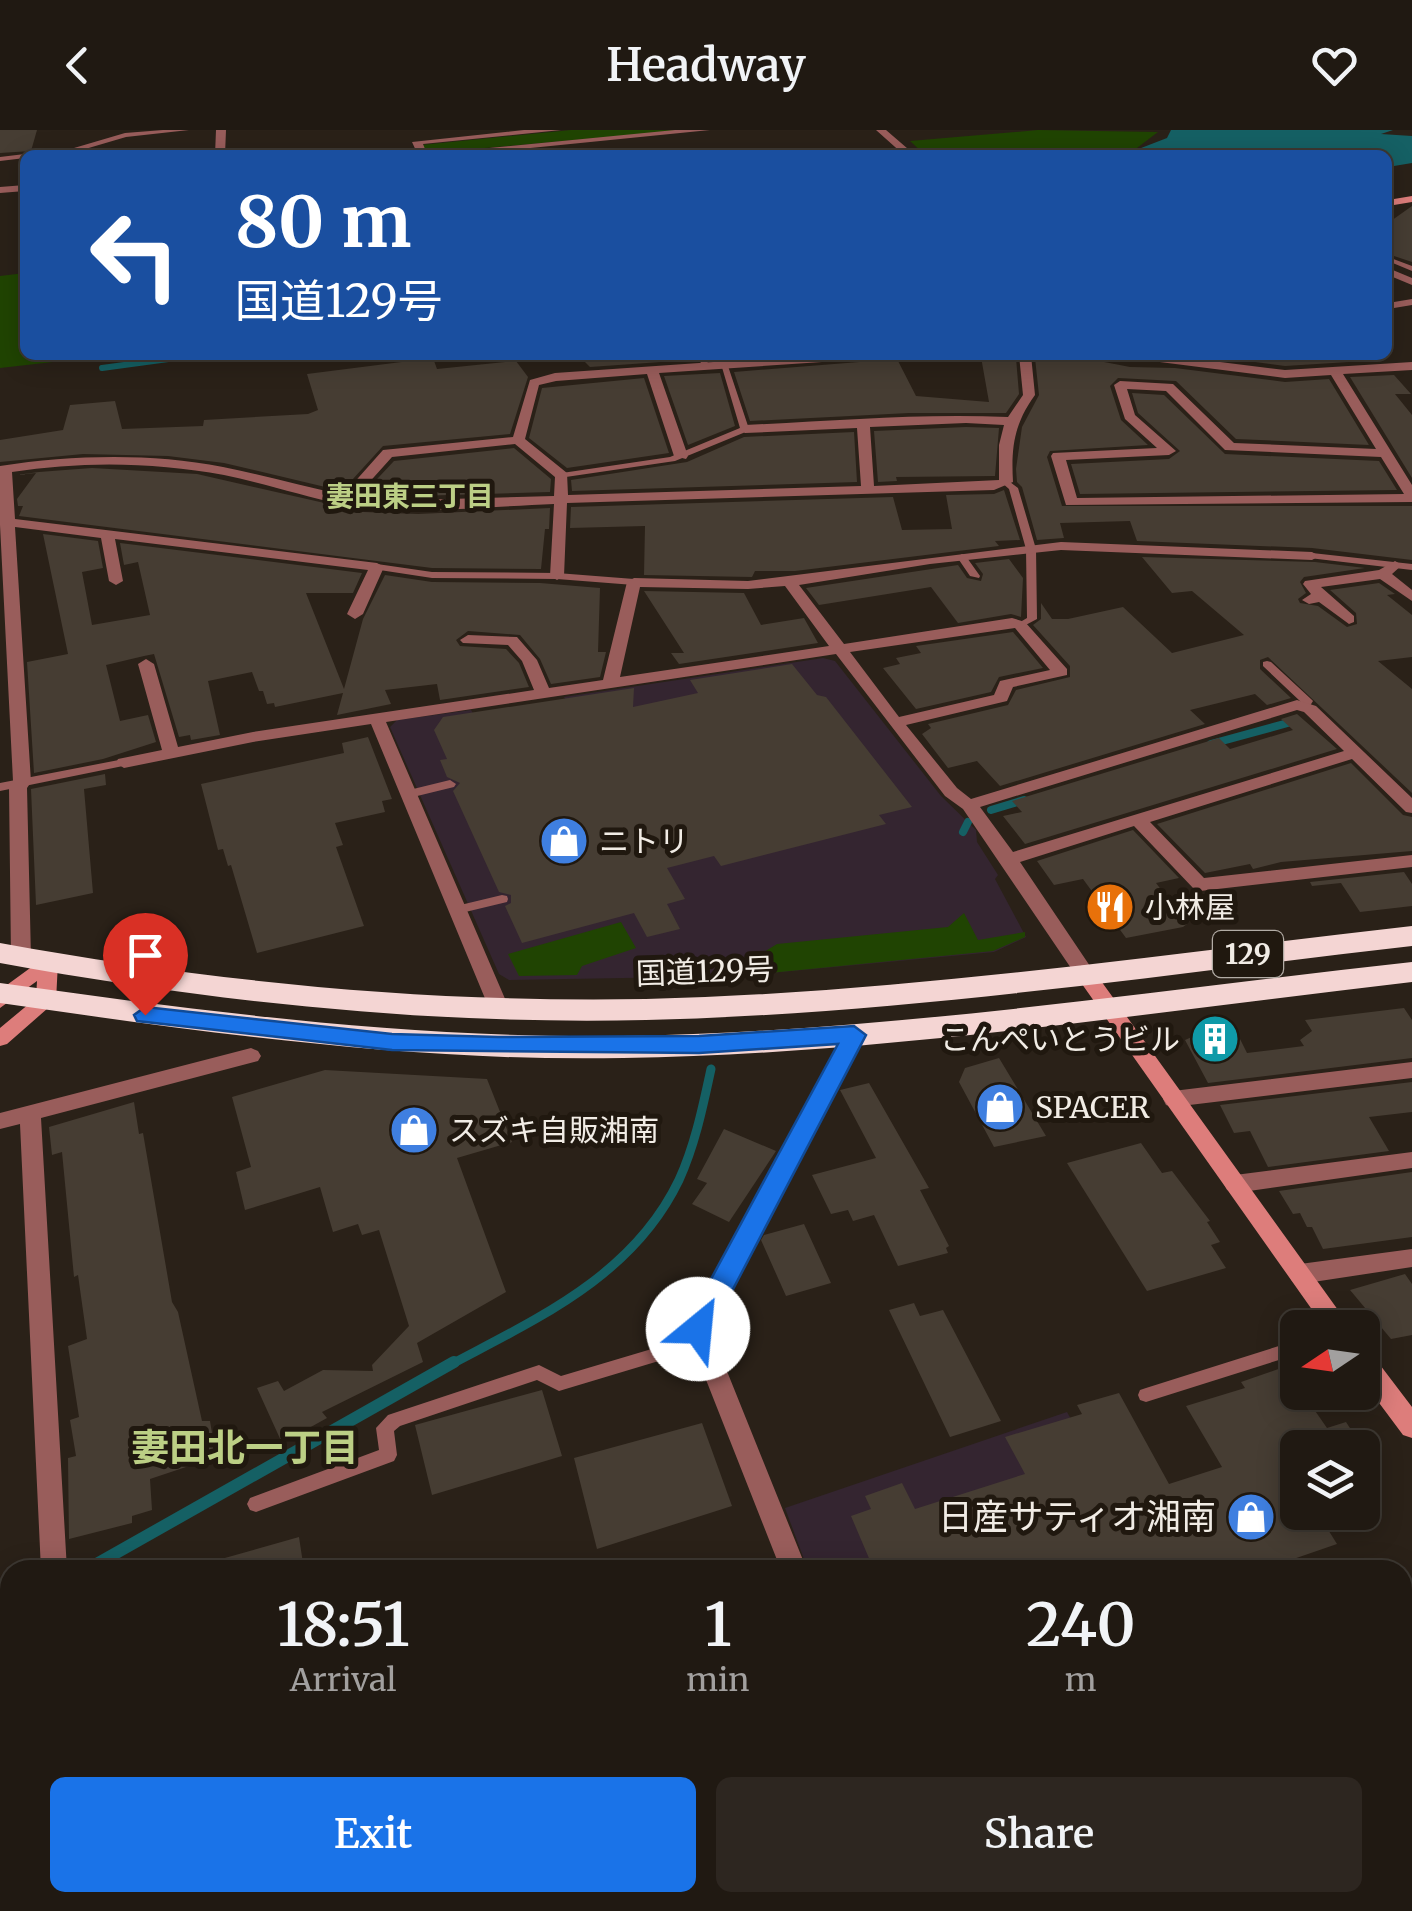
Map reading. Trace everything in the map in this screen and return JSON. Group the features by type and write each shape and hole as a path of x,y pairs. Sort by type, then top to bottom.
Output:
{"highway":[{"name":"国道129号","path":"23,958 277,993 401,1005 736,1006 1412,936"},
{"name":"129","path":"2,996 259,1030 392,1042 624,1047 854,1035 1412,972"}],"street":[{"path":"421,150 417,142 405,135 450,130"},
{"path":"417,142 556,130"},
{"path":"486,150 704,130"},
{"path":"881,130 904,150"},
{"path":"518,440 534,383 555,377 652,371 704,361 724,366 802,360"},
{"path":"0,1039 46,1001 23,958 18,787 22,782 2,470 94,460 141,461 224,471 345,500 380,504 966,489 1006,482 1003,439 1009,421 1029,395 1026,360"},
{"path":"1172,360 1238,369 1336,373 1412,366"},
{"path":"1238,369 1241,360"},
{"path":"652,371 681,456"},
{"path":"1055,440 1071,502 1412,497 1336,373"},
{"path":"1058,456 1169,451 1129,416 1120,384 1169,387 1230,447 1412,460"},
{"path":"745,429 863,423 901,415 1009,421"},
{"path":"863,423 868,492"},
{"path":"654,425 670,424"},
{"path":"345,500 388,453 518,440 562,476 557,576"},
{"path":"4,521 377,567 354,614"},
{"path":"107,533 116,581"},
{"path":"610,685 634,582 748,585 1061,546 1312,556"},
{"path":"1349,619 1315,598 1310,584 1389,570 1412,597"},
{"path":"789,581 845,659 1009,858 1107,1006 1326,1310"},
{"path":"124,763 377,719 1012,623 1020,625 1061,672 1006,684 1001,698 896,723"},
{"path":"468,640 490,635 512,640 529,660 544,694"},
{"path":"171,676 148,672 171,754"},
{"path":"969,805 1297,705 1304,707 1412,808"},
{"path":"377,719 498,1008"},
{"path":"1009,858 1355,753"},
{"path":"1139,821 1200,885 1412,861"},
{"path":"2,996 23,958"},
{"path":"790,1560 698,1329 854,1035"},
{"path":"0,1121 251,1056"},
{"path":"1173,1099 1412,1070"},
{"path":"30,1113 53,1560"},
{"path":"1234,1184 1412,1160"},
{"path":"1300,1274 1412,1258"},
{"path":"1380,1384 1412,1427"}],"lane":[{"path":"75,150 126,136 186,130"},
{"path":"562,476 681,456 745,429 724,366"},
{"path":"1006,482 1013,488 1031,549 1032,619 1020,625"},
{"path":"1312,556 1389,570 1412,567"},
{"path":"962,557 976,576"},
{"path":"377,567 432,574 634,582"},
{"path":"1267,664 1307,701 1304,707"},
{"path":"0,787 124,763"},
{"path":"408,794 450,784"},
{"path":"457,910 502,899"},
{"path":"256,1504 388,1455 386,1428 394,1420 539,1372 560,1384 702,1341"},
{"path":"1146,1395 1280,1353"}],"shaded area":[{"path":"823,658 835,661 941,796 976,830 977,842 998,875 995,879 1026,937 994,952 739,976 509,980 499,974 390,727 397,720 471,710 482,729 571,709 564,697"},
{"path":"1067,1412 1149,1560 804,1560 785,1508"}],"green space":[{"path":"571,130 685,130 462,150 426,150 421,145"},
{"path":"1038,130 1158,132 1134,150 920,150 910,141"},
{"path":"20,274 20,360 71,360 0,368 0,276"},
{"path":"964,913 978,940 1025,932 1025,937 993,951 740,976 746,963 777,944 948,927"},
{"path":"621,922 636,948 582,966 577,975 519,976 508,954"}],"water":[{"path":"1171,130 1393,130 1381,134 1412,136 1412,163 1392,166 1392,150 1136,150 1167,138"}],"building":[{"path":"0,130 37,130 31,150 0,153"},
{"path":"1412,206 1412,262 1392,255 1392,220"},
{"path":"417,360 434,360 437,369 516,361 528,377 510,434 383,446 342,491 224,463 168,456 83,454 0,462 0,440 63,430 70,405 115,401 122,429 203,426 204,420 308,414 318,410 307,374"},
{"path":"659,360 661,362 590,367 584,361"},
{"path":"898,360 916,396 989,402 982,360 1016,360 1019,394 1006,413 909,413 750,421 734,372"},
{"path":"1035,360 1099,360 1130,367 1175,368 1285,382 1329,379 1369,445 1236,439 1176,381 1118,378 1110,386 1121,420 1148,445 1050,451 1047,457 1062,506 1412,506 1412,560 1312,548 1137,541 1130,521 1060,523 1064,538 1037,540 1016,469 1022,427 1039,395"},
{"path":"1256,360 1381,360 1285,366"},
{"path":"720,373 735,426 688,445 664,376"},
{"path":"1394,375 1411,394 1395,394 1412,415 1412,478 1350,377"},
{"path":"644,378 669,453 567,468 529,438 542,388"},
{"path":"1132,393 1164,395 1225,454 1379,461 1397,490 1080,494 1071,464 1169,459 1180,451 1138,413"},
{"path":"999,428 995,476 896,477 897,481 878,482 874,431"},
{"path":"854,432 857,482 572,491 571,480 687,462 744,437"},
{"path":"514,448 551,479 550,492 380,497 363,494 394,461"},
{"path":"92,468 197,474 364,512 418,514 550,508 549,529 545,529 541,569 432,568 19,516 23,506 18,506 17,499 36,473 16,475 39,472"},
{"path":"1004,490 1020,540 995,541 999,546 795,571 755,571 752,577 644,575 645,526 570,528 571,507 893,497 902,530 952,529 946,495 994,494"},
{"path":"43,534 98,541 103,568 82,572 92,625 150,615 138,562 124,565 120,543 362,573 353,593 306,593 344,689 363,619 385,575 432,582 600,588 598,652 606,652 600,677 551,684 540,659 520,635 468,631 456,640 460,646 506,649 519,663 529,687 440,700 437,684 385,690 391,704 337,715 343,693 275,707 274,703 267,704 252,672 208,681 220,735 191,740 190,735 179,737 154,654 144,656 106,665 120,721 148,715 156,742 103,759 34,773 27,662 68,654"},
{"path":"1142,557 1315,562 1365,568 1304,577 1300,582 1306,593 1298,599 1300,603 1318,606 1347,627 1357,624 1356,613 1330,590 1379,583 1395,594 1387,595 1412,615 1412,657 1378,661 1412,689 1412,793 1268,657 1260,660 1260,669 1291,698 1267,705 1255,694 1190,710 1205,724 1000,786 977,761 948,768 922,734 931,728 928,724 1008,705 1016,690 1070,677 1070,666 1033,625 1041,619 1041,603 1052,619 1123,607 1172,653 1244,635 1192,591 1172,593"},
{"path":"1009,559 1023,578 1021,617 1011,614 958,623 931,587 819,605 806,588 958,565 967,578 981,581 983,574 975,563"},
{"path":"644,591 744,593 761,625 804,618 818,643 679,664 671,653 684,653"},
{"path":"1013,632 1043,668 999,677 991,692 916,709 883,668 900,664 896,658 921,653 916,646"},
{"path":"792,664 817,695 826,697 912,807 879,815 886,824 721,866 714,856 667,868 685,899 667,904 680,929 647,937 634,913 522,943 505,906 511,903 511,895 499,892 453,791 460,783 447,777 440,760 447,759 434,730 443,717 634,688 633,707 698,693 690,680"},
{"path":"1297,714 1337,749 1025,844 1003,816 1022,812 1012,801 1219,738 1230,749 1293,730 1281,719"},
{"path":"368,737 392,799 382,801 385,812 335,823 343,845 336,847 364,926 257,953 231,865 228,866 223,849 218,850 201,784 344,753 342,743"},
{"path":"1351,763 1403,815 1412,817 1412,851 1281,862 1253,869 1250,864 1205,873 1157,824"},
{"path":"105,774 106,785 84,789 93,893 36,905 31,789"},
{"path":"1133,830 1179,878 1156,883 1187,924 1183,927 1126,938 1083,879 1054,885 1037,861"},
{"path":"1404,872 1412,884 1412,906 1360,912 1341,883 1312,886 1310,882"},
{"path":"1404,1008 1412,1020 1412,1058 1208,1083 1185,1040 1214,1027 1233,1025 1247,1053 1304,1046 1300,1040 1312,1031 1305,1020"},
{"path":"999,1058 1046,1136 994,1147 959,1082 965,1068"},
{"path":"325,1070 487,1079 512,1142 457,1158 506,1292 417,1343 423,1362 322,1412 327,1418 282,1443 257,1388 278,1381 284,1391 323,1370 373,1371 372,1365 409,1326 379,1230 362,1235 358,1224 333,1232 320,1187 245,1210 236,1172 251,1167 232,1097"},
{"path":"1412,1082 1412,1112 1369,1117 1389,1151 1268,1167 1250,1131 1234,1133 1220,1105"},
{"path":"869,1083 929,1188 920,1190 949,1246 948,1253 898,1266 874,1215 853,1221 848,1210 831,1214 812,1175 876,1158 840,1090"},
{"path":"134,1102 139,1134 143,1133 172,1302 178,1312 202,1421 210,1421 216,1457 150,1479 152,1510 132,1516 132,1523 69,1539 68,1458 76,1456 70,1420 79,1417 68,1346 87,1339 78,1275 74,1277 62,1152 52,1155 49,1127"},
{"path":"724,1129 776,1151 729,1222 692,1204 707,1183 697,1179"},
{"path":"1141,1143 1162,1173 1172,1171 1210,1221 1207,1222 1220,1242 1211,1245 1226,1268 1147,1291 1067,1163"},
{"path":"1412,1172 1412,1237 1323,1249 1312,1227 1307,1227 1300,1213 1293,1214 1279,1191"},
{"path":"804,1224 831,1283 786,1296 761,1240 764,1235"},
{"path":"1405,1274 1412,1284 1412,1335 1391,1339 1380,1326 1380,1310 1367,1310 1350,1290"},
{"path":"914,1303 920,1316 943,1310 1001,1421 950,1437 889,1310"},
{"path":"1280,1368 1280,1410 1314,1410 1327,1428 1346,1422 1351,1430 1280,1430 1280,1530 1328,1530 1337,1544 1291,1560 870,1560 851,1516 871,1509 865,1496 902,1483 915,1509 1025,1474 1005,1437 1082,1414 1077,1405 1119,1393 1169,1484 1222,1467 1186,1406 1245,1388 1241,1382"},
{"path":"542,1390 562,1456 432,1495 415,1425"},
{"path":"702,1423 732,1506 597,1549 574,1458"},
{"path":"299,1537 302,1560 218,1560"}],"waterway":[{"path":"102,368 161,360"},
{"path":"1211,744 1295,721"},
{"path":"991,810 1024,800"},
{"path":"963,832 968,822"},
{"path":"450,1365 580,1291 636,1243 660,1214 679,1180 694,1139 711,1069"},
{"path":"104,1560 454,1362"}],"place":[{"name":"ニトリ","path":"564,841"},
{"name":"小林屋","path":"1110,907"},
{"name":"こんぺいとうビル","path":"1215,1039"},
{"name":"SPACER","path":"1000,1107"},
{"name":"スズキ自販湘南","path":"414,1130"},
{"name":"日産サティオ湘南","path":"1251,1517"}],"district":[{"name":"妻田東三丁目","path":"410,496"},
{"name":"妻田北一丁目","path":"245,1447"}],"route":[{"path":"145,1015 392,1042 498,1046 624,1047 854,1035 698,1329"}]}
